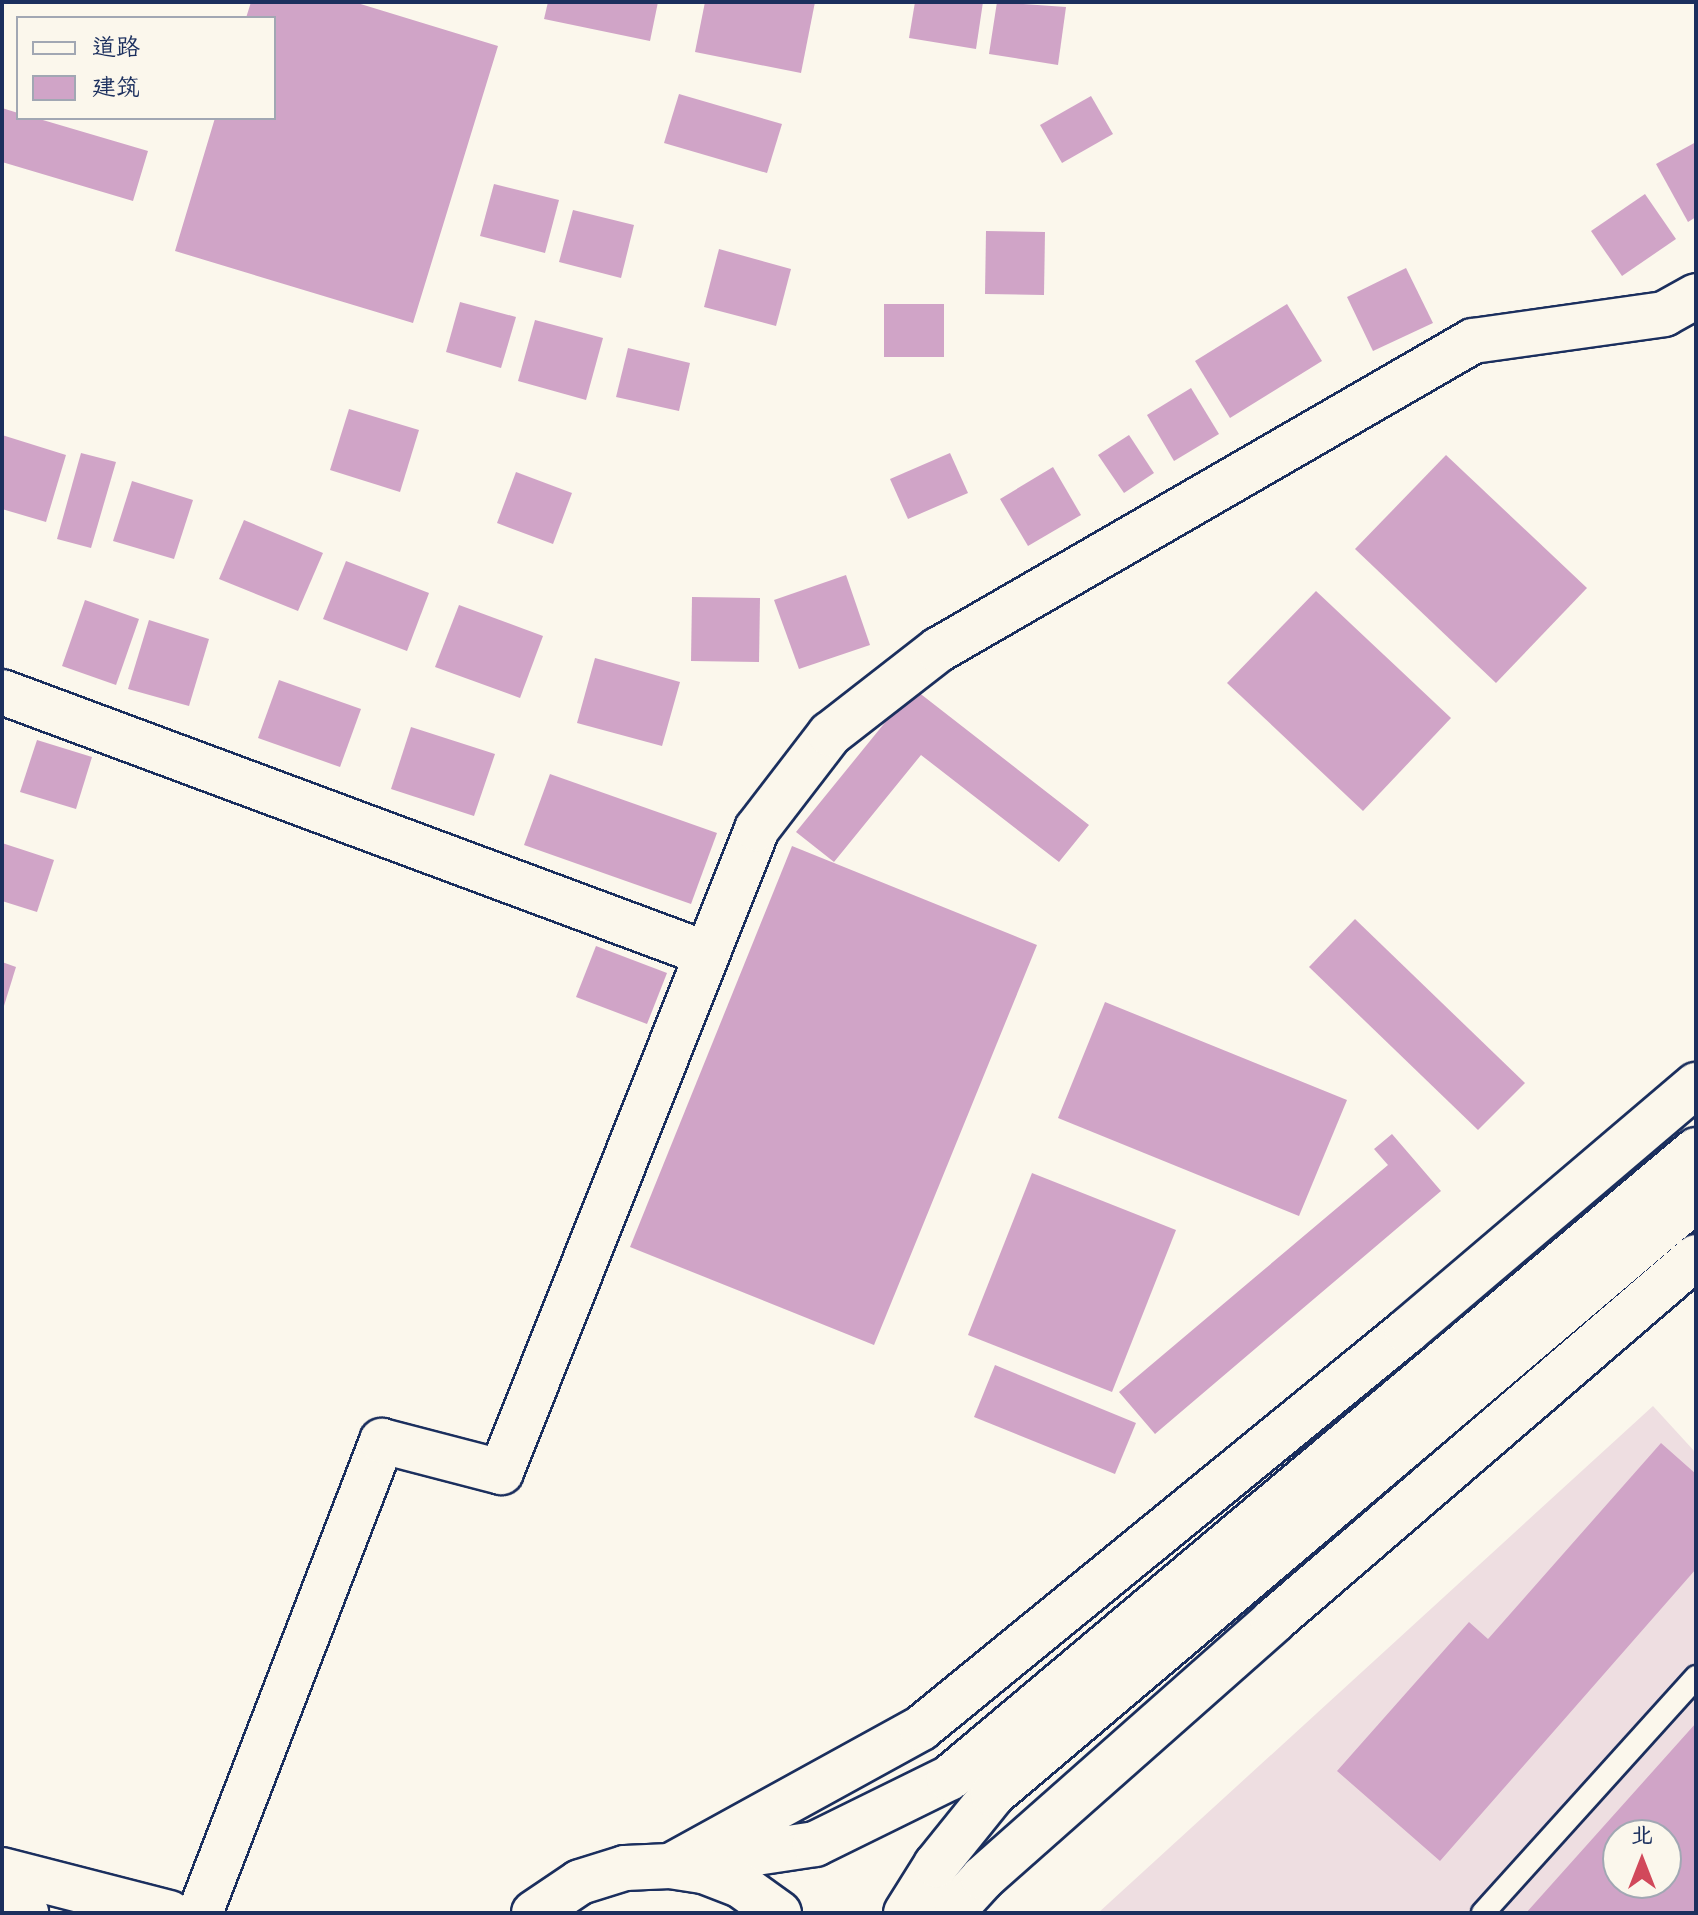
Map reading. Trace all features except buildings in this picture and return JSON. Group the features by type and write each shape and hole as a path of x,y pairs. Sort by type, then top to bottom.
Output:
{"street":[{"path":"200,1913 382,1441 501,1472 757,829 830,734 938,650 1473,341 1664,314 1696,296"},
{"path":"2,692 707,954"},
{"path":"670,1866 921,1728 1407,1331 1696,1085"},
{"path":"527,1911 580,1882 625,1868 670,1866 815,1844 949,1778 1696,1150"},
{"path":"906,1913 936,1865 993,1794 1696,1199"},
{"path":"951,1913 983,1878 1273,1621 1688,1273"},
{"path":"670,1866 706,1872 740,1885 779,1913"},
{"path":"2,1870 170,1913"},
{"path":"2,1907 26,1913"}],"lane":[{"path":"1623,1262 1688,1273"},
{"path":"1483,1913 1696,1677"}],"shaded area":[{"path":"1653,1406 1696,1453 1696,1913 1098,1913"}]}
